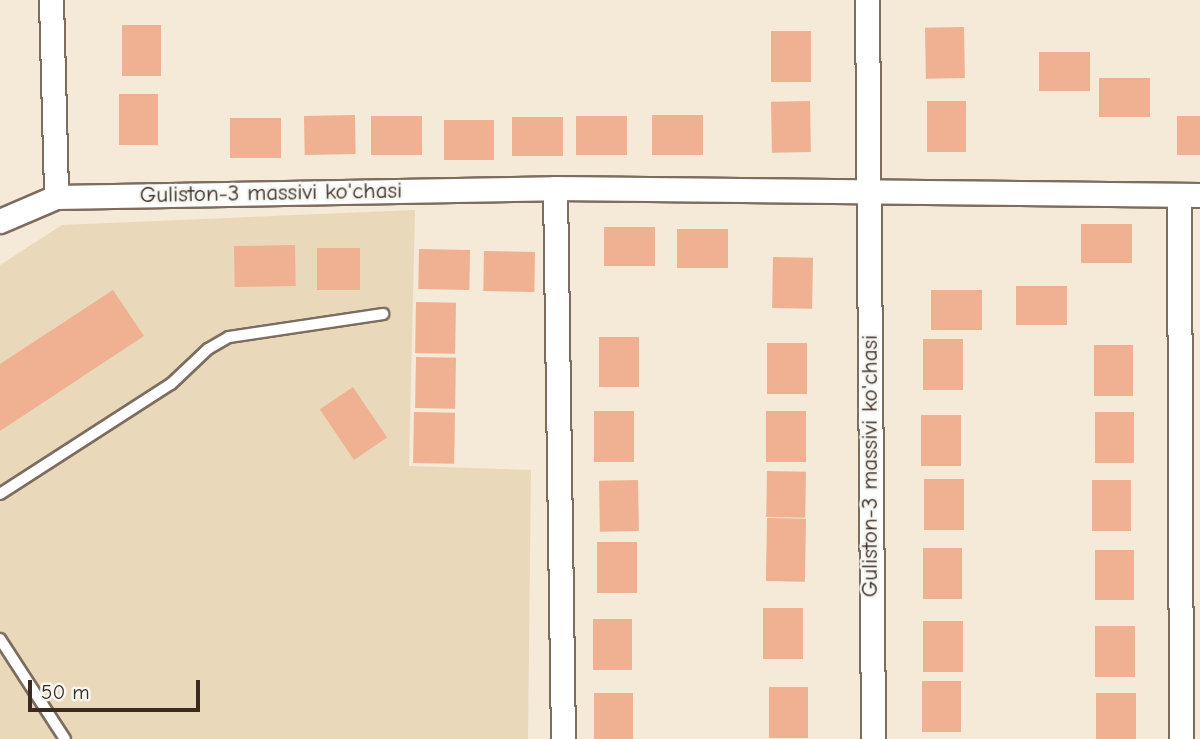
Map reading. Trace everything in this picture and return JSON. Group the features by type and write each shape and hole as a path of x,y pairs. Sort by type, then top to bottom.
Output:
{"street":[{"path":"51,0 56,197"},
{"name":"Guliston-3 massivi ko'chasi","path":"867,0 873,739"},
{"path":"555,188 563,739"},
{"name":"Guliston-3 massivi ko'chasi","path":"3,212 56,197 555,188 1190,196 1181,739"}],"lane":[{"path":"0,494 172,384 208,349 229,337 383,314"},
{"path":"0,639 65,739"}],"shaded area":[{"path":"415,210 409,466 531,470 528,739 0,739 0,265 62,225"}],"building":[{"path":"122,25 161,25 161,76 122,76"},
{"path":"964,27 965,78 926,79 925,28"},
{"path":"771,31 811,31 811,82 771,82"},
{"path":"1039,52 1090,52 1090,91 1039,91"},
{"path":"1099,78 1150,78 1150,117 1099,117"},
{"path":"119,94 158,94 158,145 119,145"},
{"path":"810,101 811,152 772,153 771,102"},
{"path":"927,101 966,101 966,152 927,152"},
{"path":"355,115 356,154 305,155 304,116"},
{"path":"652,115 703,115 703,155 652,155"},
{"path":"371,116 422,116 422,155 371,155"},
{"path":"576,116 627,116 627,155 576,155"},
{"path":"1177,116 1200,116 1200,155 1177,155"},
{"path":"512,117 563,117 563,156 512,156"},
{"path":"230,118 281,118 281,158 230,158"},
{"path":"444,120 494,120 494,160 444,160"},
{"path":"1081,224 1132,224 1132,263 1081,263"},
{"path":"604,227 655,227 655,266 604,266"},
{"path":"677,229 728,229 728,268 677,268"},
{"path":"295,245 296,286 235,287 234,246"},
{"path":"317,248 360,248 360,290 317,290"},
{"path":"419,249 470,250 469,290 418,289"},
{"path":"484,251 535,252 534,292 483,291"},
{"path":"773,257 813,258 812,309 772,308"},
{"path":"1016,286 1067,286 1067,325 1016,325"},
{"path":"113,290 144,336 0,431 0,364"},
{"path":"931,290 982,290 982,330 931,330"},
{"path":"416,302 456,303 455,354 415,353"},
{"path":"599,337 639,337 639,387 599,387"},
{"path":"923,339 963,339 963,390 923,390"},
{"path":"767,343 807,343 807,394 767,394"},
{"path":"1094,345 1133,345 1133,396 1094,396"},
{"path":"416,357 456,358 455,409 415,408"},
{"path":"353,387 387,438 354,460 320,409"},
{"path":"594,411 634,411 634,462 594,462"},
{"path":"766,411 806,411 806,462 766,462"},
{"path":"414,412 455,413 454,464 413,463"},
{"path":"1095,412 1134,412 1134,463 1095,463"},
{"path":"921,415 961,415 961,466 921,466"},
{"path":"767,471 806,472 805,518 766,517"},
{"path":"924,479 964,479 964,530 924,530"},
{"path":"638,480 639,531 600,532 599,481"},
{"path":"1092,480 1131,480 1131,531 1092,531"},
{"path":"767,518 806,519 805,582 766,581"},
{"path":"597,542 637,542 637,593 597,593"},
{"path":"923,548 962,548 962,599 923,599"},
{"path":"1095,550 1134,550 1134,600 1095,600"},
{"path":"763,608 803,608 803,659 763,659"},
{"path":"593,619 632,619 632,670 593,670"},
{"path":"923,621 963,621 963,672 923,672"},
{"path":"1095,626 1135,626 1135,677 1095,677"},
{"path":"922,681 961,681 961,732 922,732"},
{"path":"769,687 808,687 808,738 769,738"},
{"path":"594,693 633,693 633,739 594,739"},
{"path":"1096,693 1136,693 1136,739 1096,739"}]}
